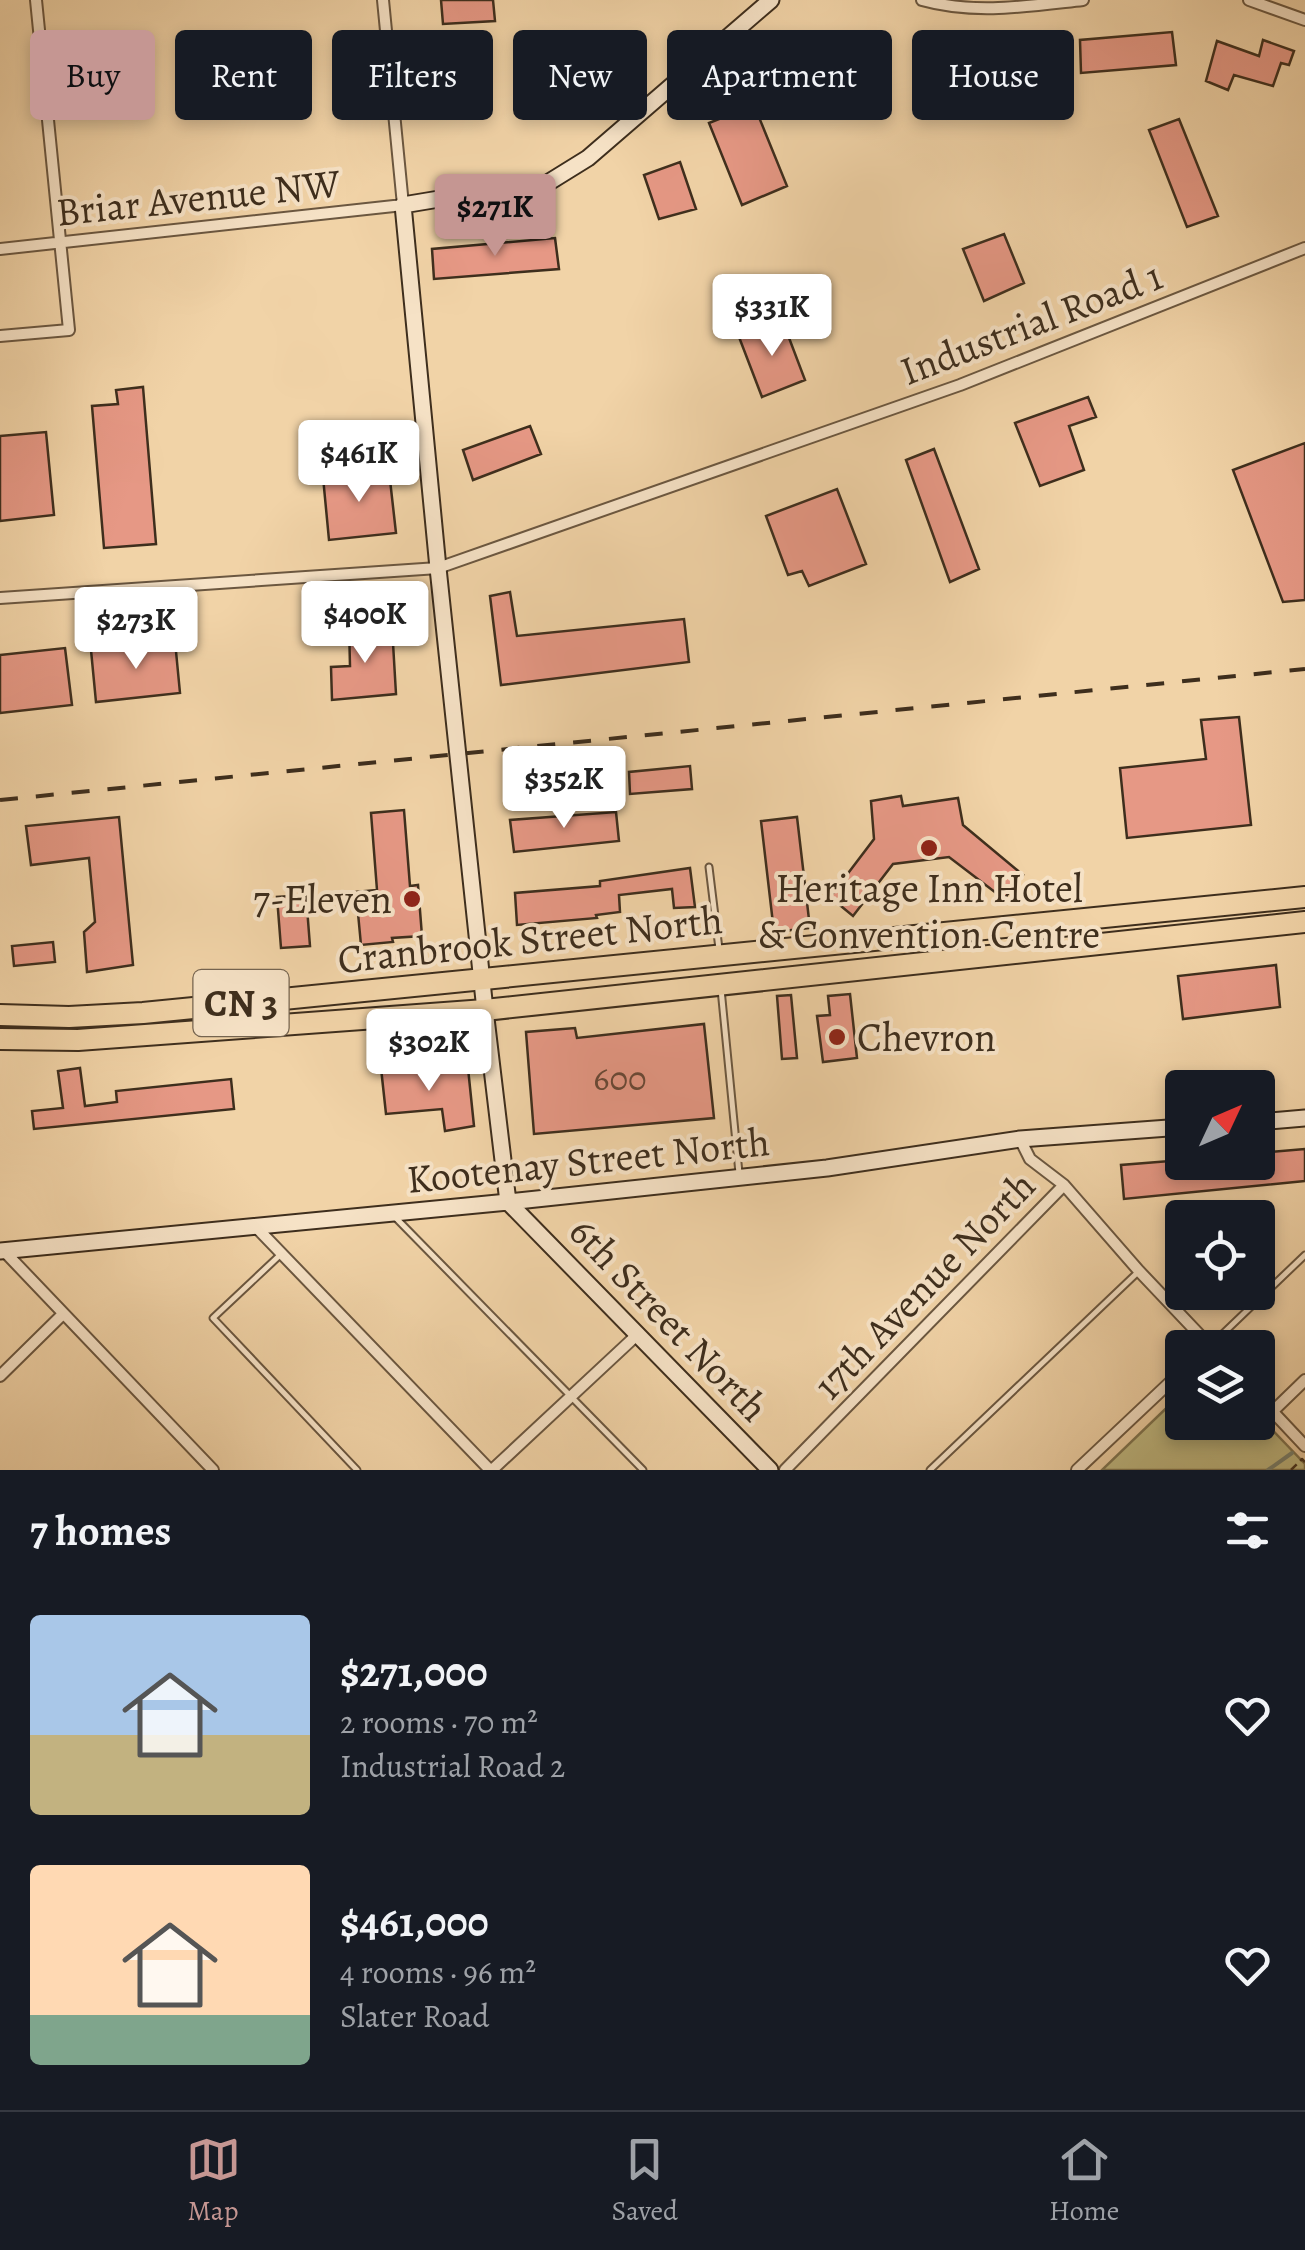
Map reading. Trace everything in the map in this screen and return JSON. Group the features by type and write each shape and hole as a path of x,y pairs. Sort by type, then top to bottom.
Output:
{"highway":[{"name":"Cranbrook Street North","path":"0,1015 143,1013 1305,897"},
{"name":"Cranbrook Street North","path":"0,1039 78,1040 485,1010 1305,922"}],"street":[{"path":"0,336 69,330 36,0"},
{"path":"384,0 438,568 508,1202"},
{"path":"403,204 546,184 588,158 771,0"},
{"path":"922,0 950,8 1010,8 1083,0"},
{"path":"1249,0 1305,20"},
{"name":"Briar Avenue NW","path":"0,250 403,204"},
{"name":"Industrial Road 1","path":"0,598 438,568 960,385 1305,248"},
{"path":"1275,1121 1305,1118"},
{"name":"Kootenay Street North","path":"1,1249 508,1202 828,1168 1020,1139 1165,1128"},
{"path":"1020,1139 1030,1160 1064,1185 1194,1330"},
{"name":"17th Avenue North","path":"785,1470 1064,1185"},
{"name":"6th Street North","path":"508,1202 770,1470"},
{"path":"254,1226 491,1470 639,1333"},
{"path":"1,1249 212,1470"},
{"path":"0,1376 64,1314"},
{"path":"1275,1409 1305,1380"},
{"path":"1077,1470 1165,1387"},
{"path":"1275,1415 1305,1446"}],"lane":[{"path":"709,867 739,1177"},
{"path":"390,1213 640,1469"},
{"path":"282,1254 213,1318 358,1470"},
{"path":"1228,1330 1305,1255"},
{"path":"930,1470 1139,1270"}],"path":[{"path":"1291,1470 1302,1459 1305,1462"}],"shaded area":[{"path":"1165,1409 1165,1440 1275,1440 1275,1433 1305,1464 1305,1470 1102,1470"}],"building":[{"path":"441,0 493,0 495,21 443,24"},
{"path":"1172,32 1176,65 1081,73 1080,40"},
{"path":"1263,40 1294,51 1289,65 1281,63 1273,86 1234,75 1228,90 1206,81 1217,41 1259,56"},
{"path":"1179,119 1218,216 1187,227 1149,130"},
{"path":"760,120 787,186 742,205 709,123"},
{"path":"680,162 696,209 659,219 644,175"},
{"path":"1004,234 1024,283 984,301 963,249"},
{"path":"555,238 559,269 434,279 432,249"},
{"path":"783,322 805,380 762,397 739,337"},
{"path":"143,387 156,544 104,548 92,406 118,404 116,390"},
{"path":"1088,397 1096,417 1069,426 1084,470 1040,486 1015,423"},
{"path":"530,426 541,454 473,480 463,450"},
{"path":"46,432 54,515 0,521 0,436"},
{"path":"1305,443 1305,600 1283,602 1233,470"},
{"path":"934,449 979,569 950,582 906,460"},
{"path":"389,471 396,533 329,540 323,477"},
{"path":"837,489 866,564 809,586 802,571 788,575 766,516"},
{"path":"510,592 517,636 684,619 689,662 501,685 490,596"},
{"path":"378,621 379,644 393,643 396,694 332,700 331,667 350,666 349,624"},
{"path":"175,641 180,693 96,702 91,650"},
{"path":"65,648 72,705 0,713 0,655"},
{"path":"1239,717 1251,825 1127,838 1120,768 1206,759 1201,720"},
{"path":"690,766 692,789 630,794 629,772"},
{"name":"Heritage Inn Hotel & Convention Centre","path":"901,796 903,806 958,798 963,825 1023,875 1004,899 949,857 893,864 853,916 830,897 874,839 871,801"},
{"path":"404,810 410,886 418,885 422,936 361,945 356,892 377,890 371,813"},
{"path":"616,812 619,841 514,852 510,820"},
{"path":"119,817 133,965 87,972 84,932 95,922 89,858 31,865 26,826"},
{"path":"797,817 810,928 774,932 761,821"},
{"path":"690,868 695,907 674,908 672,889 619,895 620,912 596,915 597,918 517,925 515,893 600,886 600,881"},
{"path":"306,895 310,946 281,948 277,897"},
{"path":"53,942 55,962 14,966 12,946"},
{"path":"1276,965 1280,1007 1183,1019 1178,976"},
{"name":"Chevron","path":"850,994 857,1058 823,1062 817,1016 830,1015 828,996"},
{"name":"Chevron","path":"791,995 797,1058 782,1059 777,996"},
{"path":"704,1024 714,1118 534,1134 526,1032 575,1028 577,1038"},
{"path":"422,1064 423,1074 468,1068 474,1126 445,1131 442,1109 386,1114 381,1068"},
{"path":"80,1068 85,1106 117,1102 116,1091 231,1079 234,1109 34,1129 32,1111 63,1108 58,1071"},
{"path":"1305,1149 1305,1181 1124,1199 1121,1165 1165,1161 1165,1180 1275,1180 1275,1152"}],"waterway":[{"path":"1268,1470 1292,1453"}],"railway":[{"path":"0,800 1305,669"}],"place":[{"name":"Heritage Inn Hotel & Convention Centre","path":"929,848"},
{"name":"7-Eleven","path":"412,899"},
{"name":"Chevron","path":"837,1037"}]}
